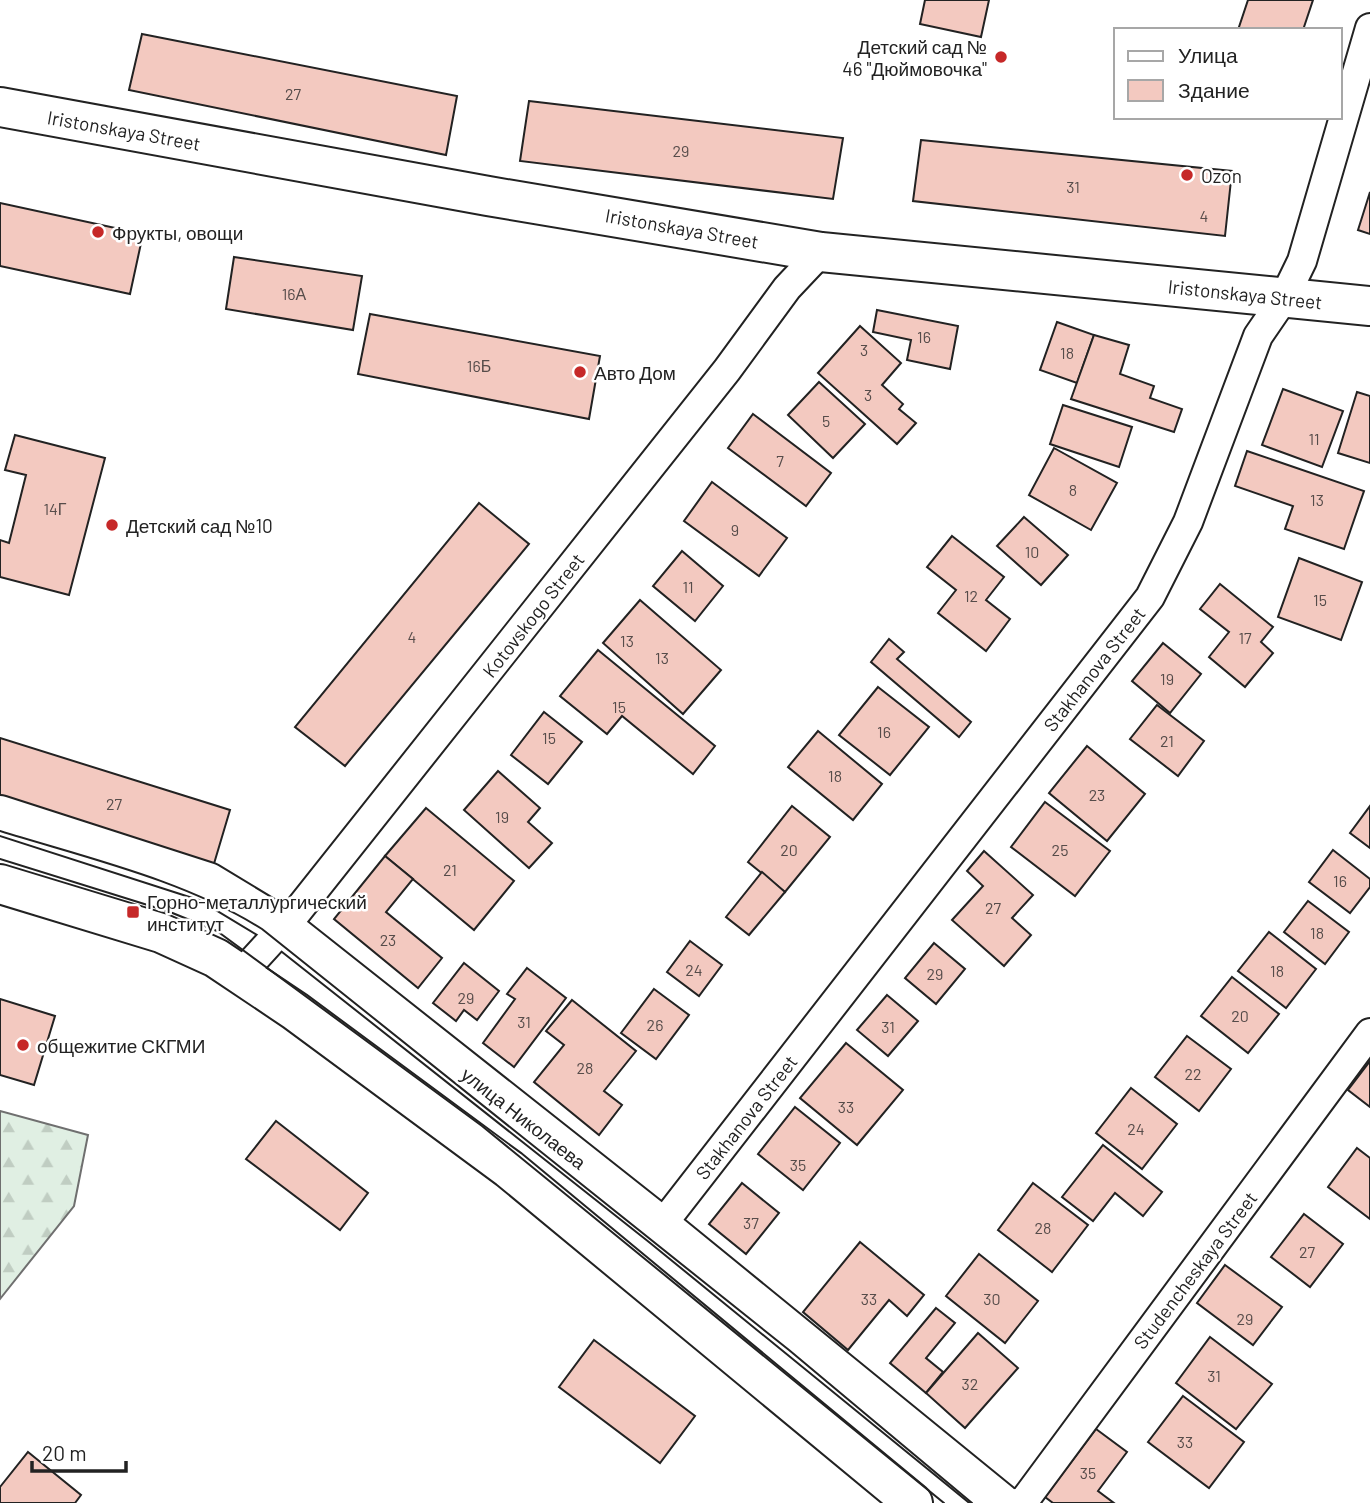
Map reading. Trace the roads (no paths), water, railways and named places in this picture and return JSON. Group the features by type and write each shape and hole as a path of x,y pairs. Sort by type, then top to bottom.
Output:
{"street":[{"name":"Stakhanova Street","path":"661,1226 1150,597 1188,522 1258,336 1284,298 1302,261 1370,27"},
{"name":"Iristonskaya Street","path":"0,107 488,196 821,252 1370,306"},
{"name":"Kotovskogo Street","path":"240,975 284,928 727,370 787,288 821,252"},
{"name":"улица Николаева","path":"0,815 208,882 284,928 661,1226 1001,1503"},
{"path":"0,884 161,933 216,958 295,1011 509,1169 913,1503"},
{"name":"Studencheskaya Street","path":"1017,1503 1024,1500 1370,1033"}],"tram line":[{"path":"0,831 168,884 232,912 262,929 789,1350 972,1503"},
{"path":"0,859 170,912 217,931 482,1126 944,1503"}],"place":[{"name":"Детский сад № 46 \"Дюймовочка\"","path":"1001,57"},
{"name":"Ozon","path":"1187,175"},
{"name":"Фрукты, овощи","path":"98,232"},
{"name":"Авто Дом","path":"580,372"},
{"name":"Детский сад №10","path":"112,525"},
{"name":"Горно-металлургический институт","path":"133,912"},
{"name":"общежитие СКГМИ","path":"23,1045"}]}
